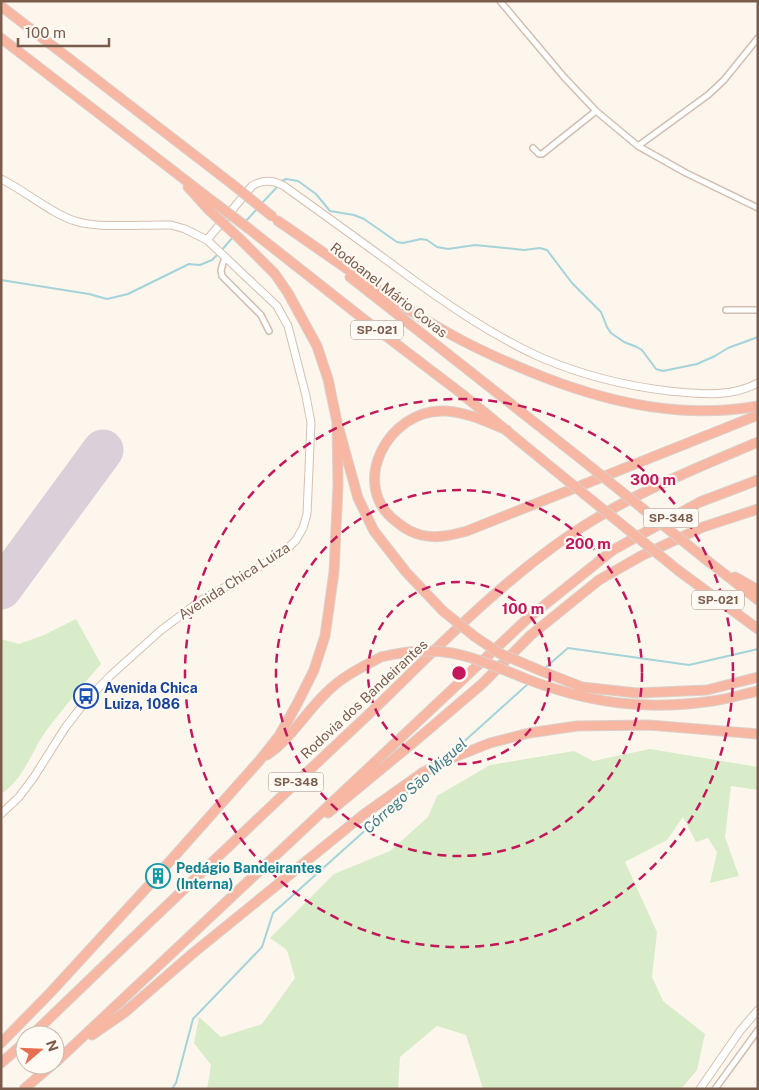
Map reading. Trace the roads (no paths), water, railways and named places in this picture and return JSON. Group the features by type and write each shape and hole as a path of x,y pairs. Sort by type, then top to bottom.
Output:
{"highway":[{"name":"Rodoanel Mário Covas","path":"1,6 528,416 758,600"},
{"name":"SP-021","path":"1,38 171,169 212,206 248,228 462,394 679,571 758,630"},
{"path":"212,206 240,239 275,274 305,321 317,346 328,379 337,422 358,498 374,531 406,572 442,611 499,654 582,687 637,693 708,690 758,677"},
{"path":"276,219 370,284 441,329 488,354 569,386 638,406 676,411 726,410 758,406"},
{"path":"507,430 464,413 444,410 422,414 406,422 390,436 384,445 374,472 378,497 385,510 399,524 421,535 444,536 467,531 758,415"},
{"path":"163,869 279,736 314,670 325,636 336,542 338,486 337,422"},
{"name":"Rodovia dos Bandeirantes","path":"42,1025 499,590 566,537 614,508 663,482 758,442"},
{"name":"SP-348","path":"65,1054 527,619 613,550 700,502 758,480"},
{"path":"276,854 414,742 482,684 531,635 598,580 641,556 704,526 758,509"},
{"path":"717,568 758,590"},
{"path":"260,760 276,749 326,692 347,676 381,657 401,652 423,650 451,652 475,658 554,690 630,705 670,706 715,701 758,691"},
{"path":"69,1051 124,1013 200,948 363,815 422,773 446,760 490,743 529,733 576,726 649,726 758,734"},
{"path":"1,1043 152,882"},
{"path":"1,1063 15,1051"},
{"name":"SP-348","path":"24,1089 41,1075"}],"main road":[{"name":"Avenida Chica Luiza","path":"1,179 23,190 65,217 82,223 171,226 185,229 207,240 277,306 288,326 311,423 307,514 303,528 296,540 287,549 233,584 200,600 160,631 110,676 85,702 65,728 19,797 1,814"},
{"path":"207,240 252,186 261,181 272,181 284,186 460,313 542,358 602,379 655,389 714,395 733,393 758,383"},
{"path":"700,1089 740,1031 758,1010"}],"street":[{"path":"500,1 564,77 596,111 638,146 686,173 758,208"},
{"path":"638,146 708,95 724,80 758,38"},
{"path":"533,148 539,154 542,154 596,111"},
{"path":"225,257 221,270 222,276 261,315 268,325 269,331"},
{"path":"726,310 758,310"},
{"path":"714,1089 758,1030"}],"waterway":[{"path":"282,181 286,179 298,181 316,194 330,211 354,215 364,219 397,242 403,243 421,239 427,240 437,247 448,249 475,245 524,250 540,248 547,250 572,283 601,312 611,333 624,342 642,350 656,369 663,371 697,364 728,348 758,337"},
{"path":"262,203 279,185"},
{"path":"245,222 257,209"},
{"path":"221,251 233,237"},
{"path":"1,280 89,294 107,299 128,294 189,264 200,265 212,260 218,254"},
{"name":"Córrego São Miguel","path":"545,668 568,648 689,665 758,649"},
{"name":"Córrego São Miguel","path":"449,755 529,683"},
{"name":"Córrego São Miguel","path":"172,1089 176,1083 193,1019 262,947 273,913 427,775"}],"tunnel":[{"path":"152,882 163,869"}],"place":[{"name":"Avenida Chica Luiza, 1086","path":"86,696"},
{"name":"Pedágio Bandeirantes (Interna)","path":"158,876"}]}
